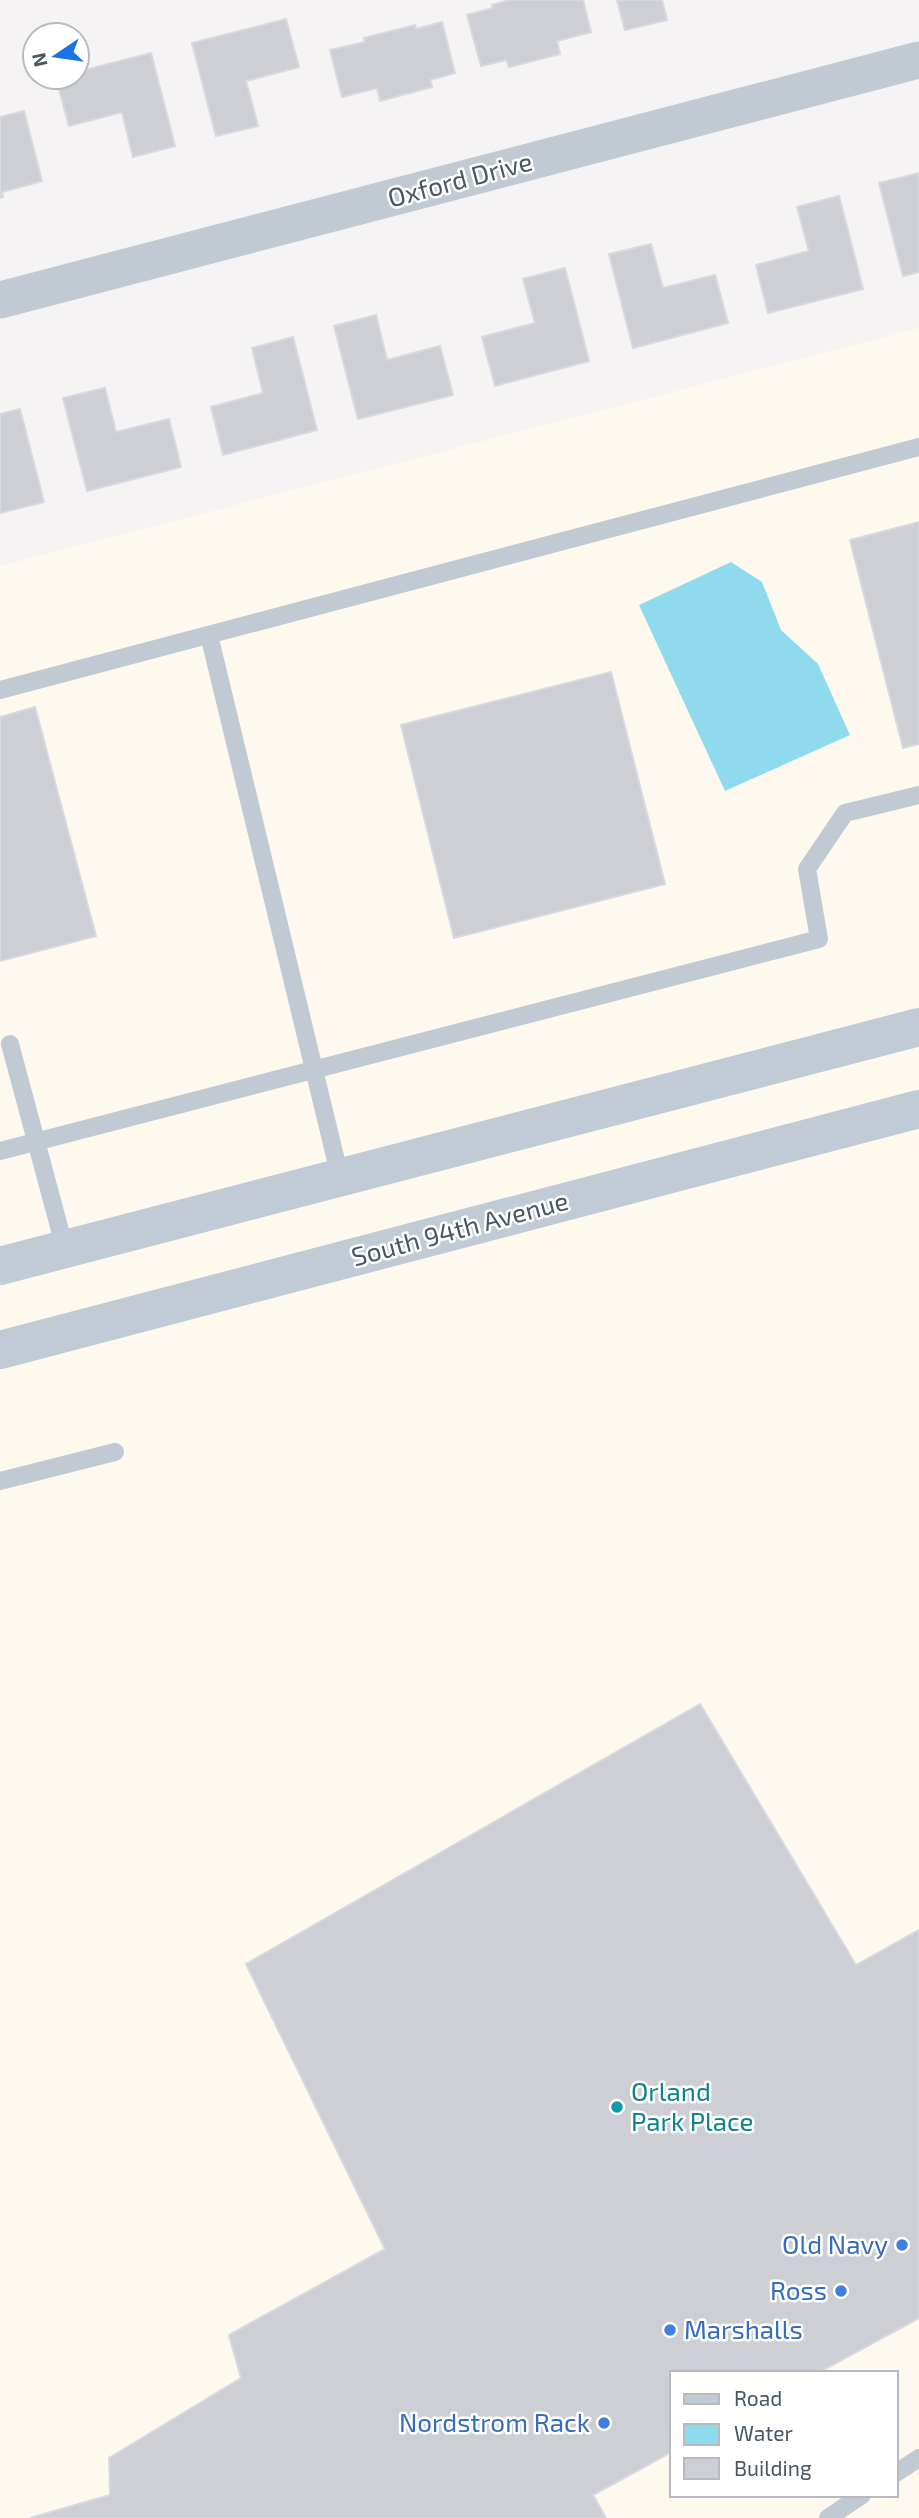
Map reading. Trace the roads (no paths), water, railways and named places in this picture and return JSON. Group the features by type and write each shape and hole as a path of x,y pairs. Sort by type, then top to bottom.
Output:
{"street":[{"name":"Oxford Drive","path":"0,300 919,60"},
{"path":"0,1266 919,1027"},
{"name":"South 94th Avenue","path":"0,1349 919,1109"}],"lane":[{"path":"0,691 919,447"},
{"path":"209,635 341,1177"},
{"path":"0,1151 819,939 807,869 845,813 919,795"},
{"path":"10,1044 65,1249"},
{"path":"0,1481 116,1452"},
{"path":"898,2472 919,2458"},
{"path":"828,2518 859,2497"}],"water":[{"path":"731,562 762,582 781,630 818,664 850,735 725,791 639,605"}],"place":[{"name":"Orland Park Place","path":"617,2107"},
{"name":"Old Navy","path":"902,2245"},
{"name":"Ross","path":"841,2291"},
{"name":"Marshalls","path":"670,2330"},
{"name":"Nordstrom Rack","path":"604,2423"}]}
